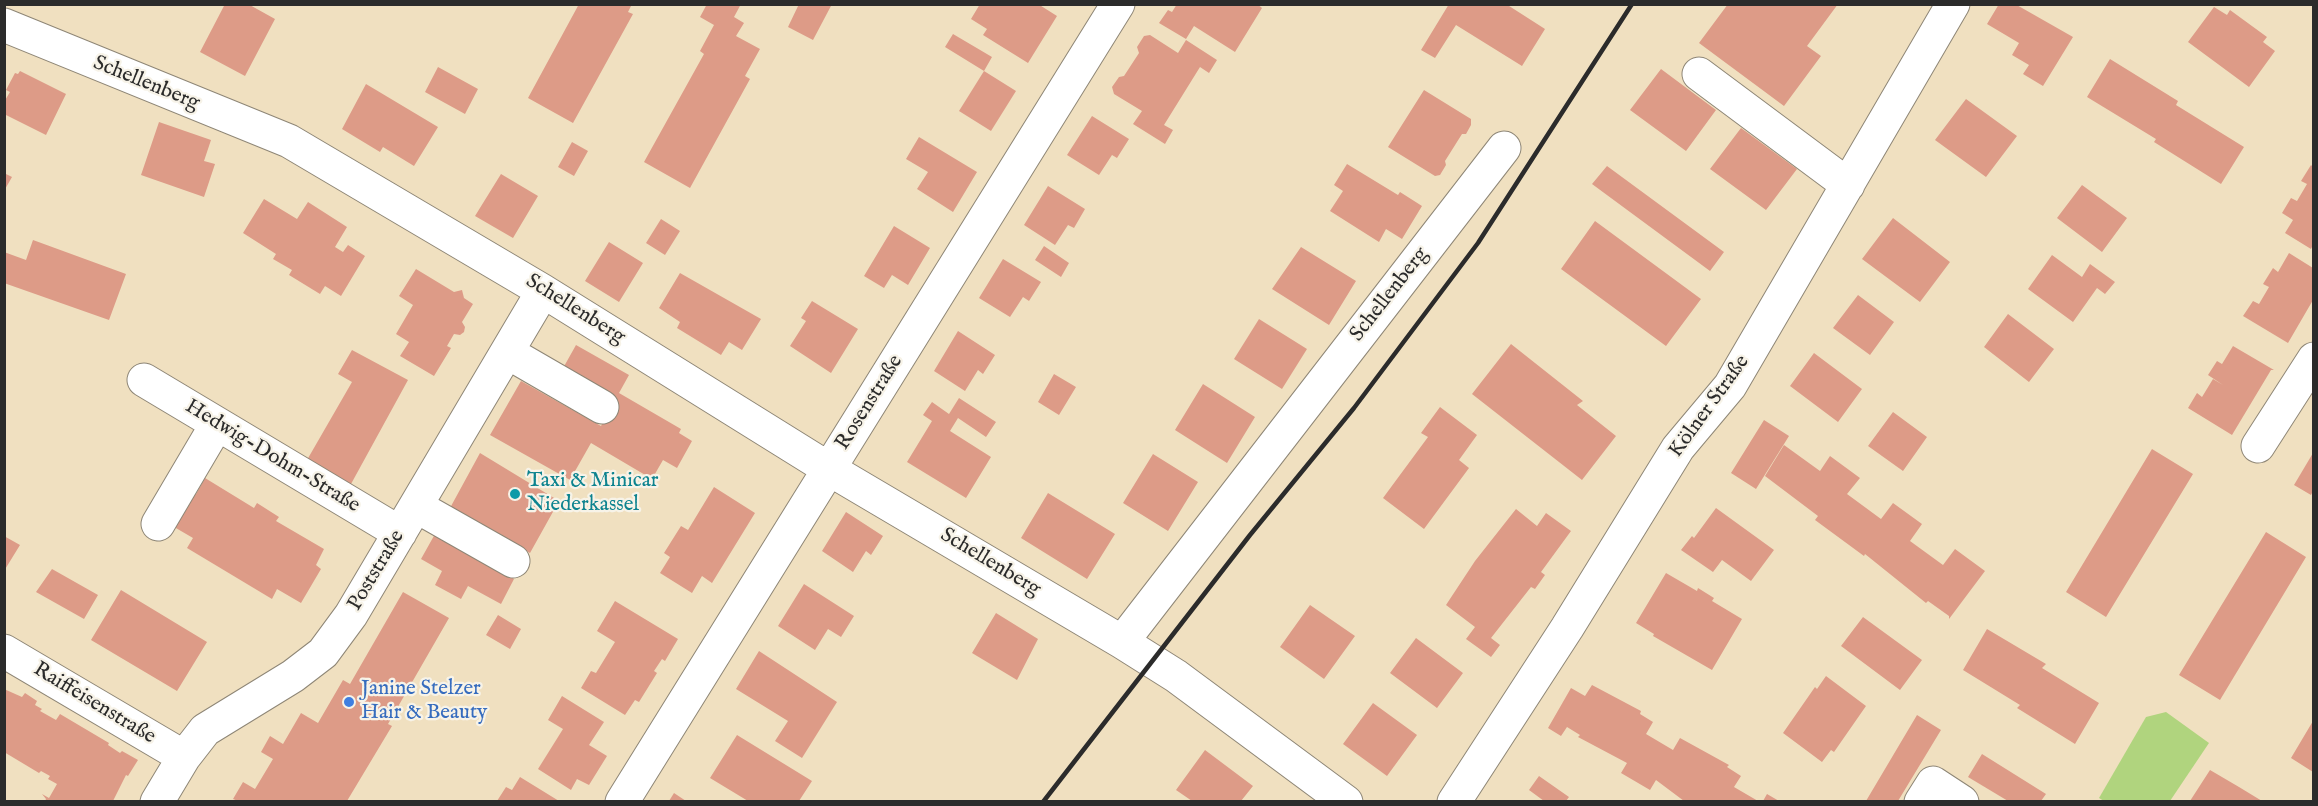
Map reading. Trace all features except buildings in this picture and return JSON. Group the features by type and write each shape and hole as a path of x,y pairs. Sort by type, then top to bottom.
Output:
{"street":[{"name":"Rosenstraße","path":"622,801 1118,4"},
{"name":"Kölner Straße","path":"1454,801 1567,628 1678,448 1730,386 1953,4"},
{"name":"Schellenberg","path":"4,25 289,141 543,291 829,468 1122,642 1176,676 1346,801"},
{"path":"1699,74 1848,185"},
{"name":"Schellenberg","path":"1122,642 1504,147"},
{"name":"Poststraße","path":"157,801 184,757 205,730 293,676 323,653 351,615 543,291"},
{"path":"507,352 602,407"},
{"path":"2258,446 2313,359"},
{"name":"Hedwig-Dohm-Straße","path":"144,380 400,533"},
{"path":"158,524 217,424"},
{"path":"416,506 513,561"},
{"name":"Raiffeisenstraße","path":"4,651 184,757"},
{"path":"1921,801 1932,783 1962,801"}],"green space":[{"path":"2166,712 2209,743 2170,801 2104,801 2099,798 2146,717"}],"railway":[{"path":"1043,802 1250,535 1354,408 1478,243 1632,4"}],"place":[{"name":"Taxi & Minicar Niederkassel","path":"515,494"},
{"name":"Janine Stelzer Hair & Beauty","path":"349,702"}]}
